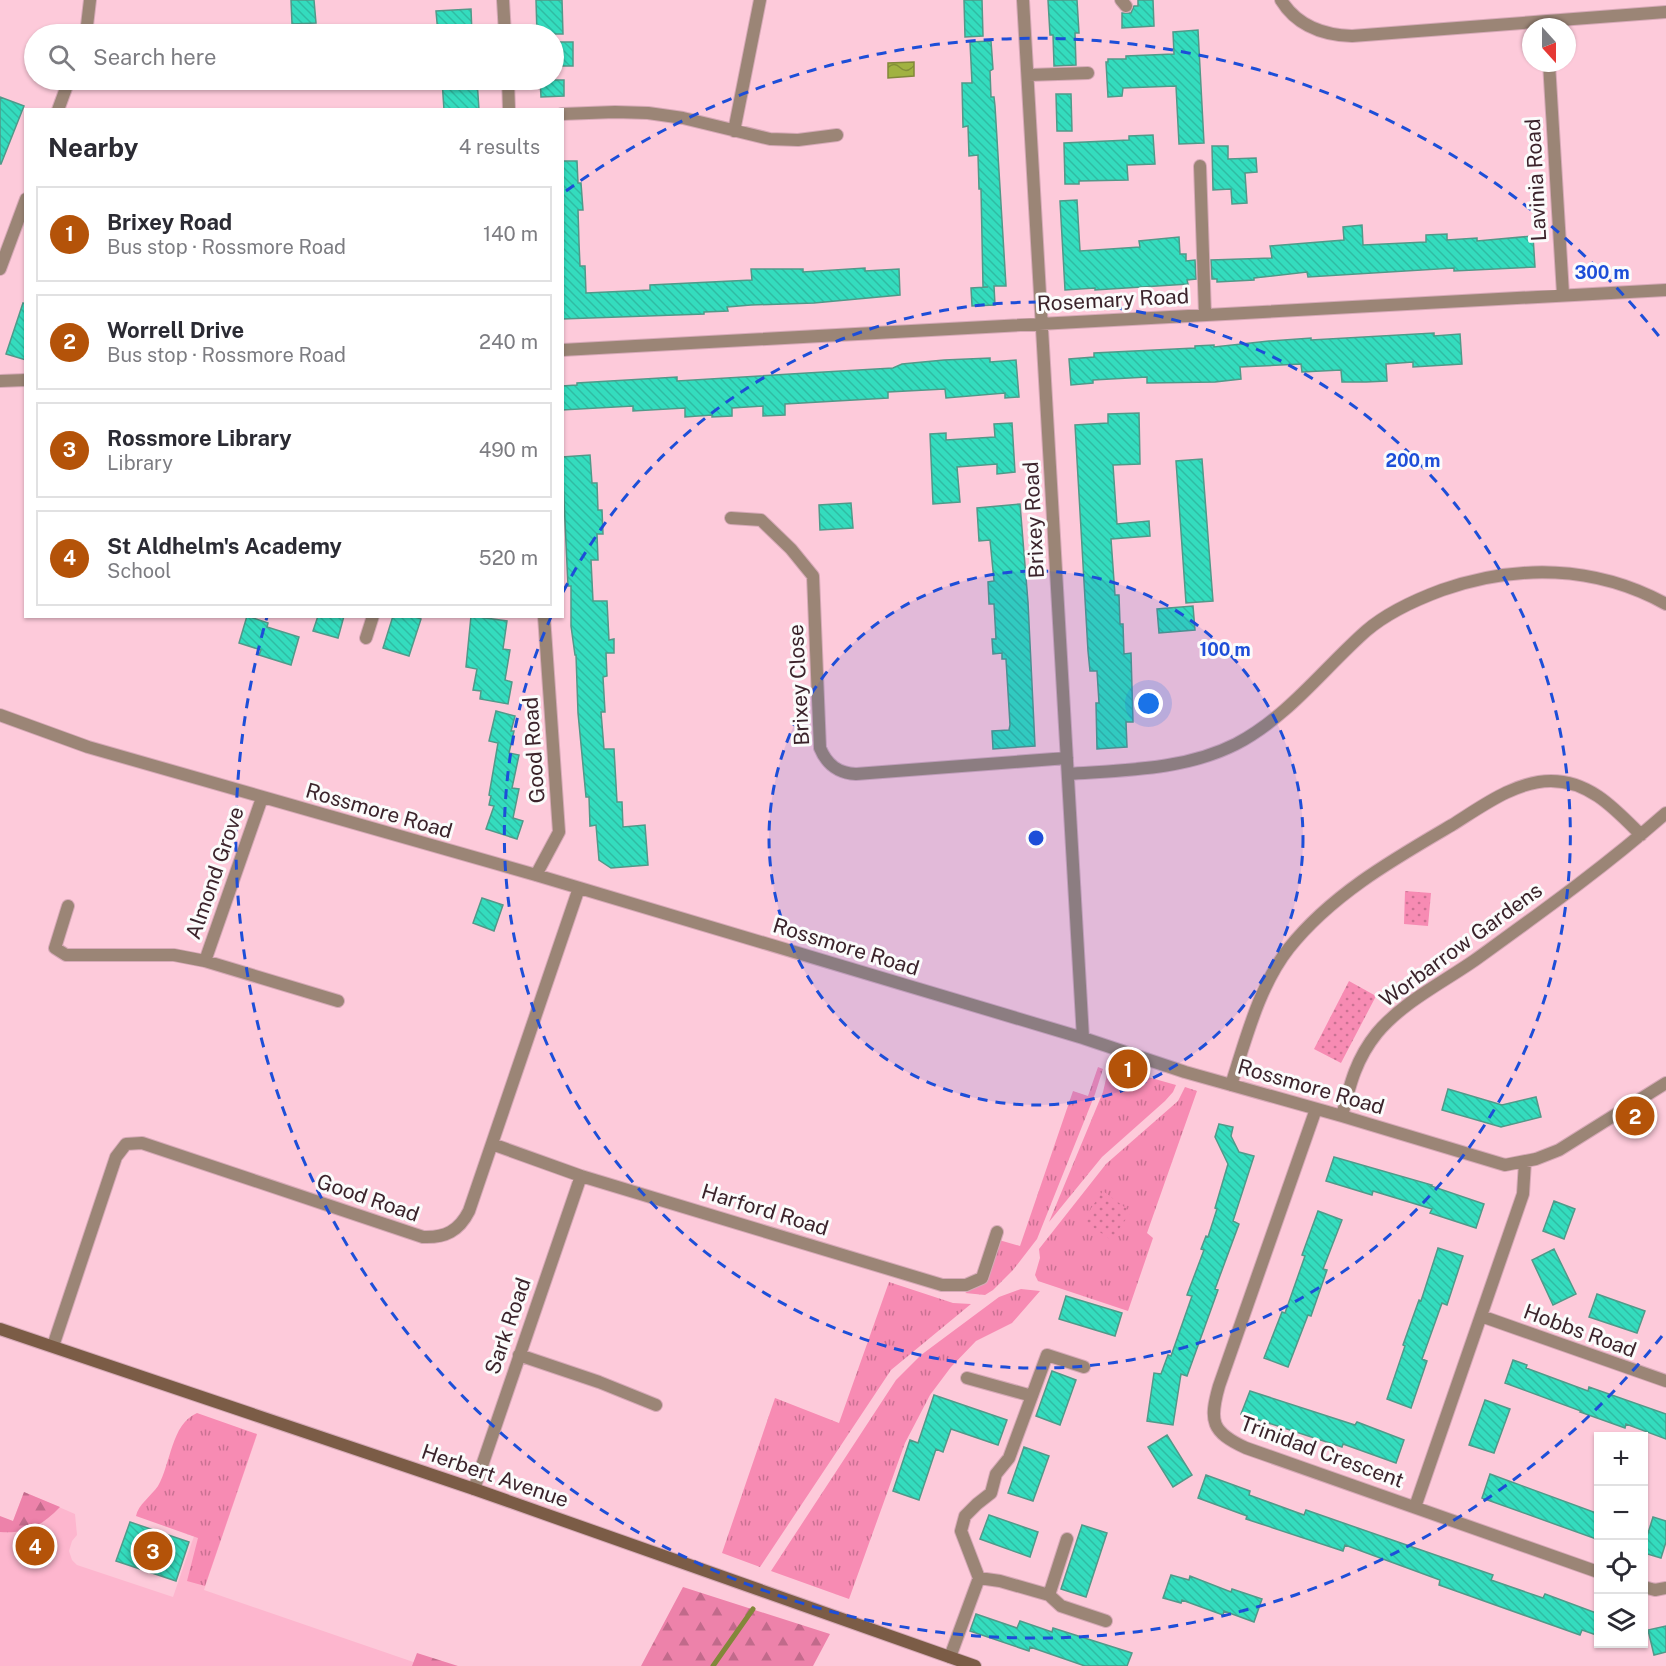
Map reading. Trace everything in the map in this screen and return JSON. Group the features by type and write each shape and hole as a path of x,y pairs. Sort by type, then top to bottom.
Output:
{"street":[{"path":"87,24 90,0"},
{"path":"503,0 504,24"},
{"path":"734,131 760,0"},
{"name":"Brixey Road","path":"1023,0 1083,1038"},
{"path":"1281,0 1285,7 1306,25 1332,35 1352,36 1522,25"},
{"path":"1576,21 1666,12"},
{"name":"Lavinia Road","path":"1550,72 1563,294"},
{"path":"1028,75 1088,73"},
{"path":"59,108 65,90"},
{"path":"508,90 509,108"},
{"path":"564,114 648,113 683,118 770,139 789,140 837,135"},
{"path":"1200,166 1205,314"},
{"path":"0,269 24,204"},
{"name":"Rosemary Road","path":"564,350 1666,290"},
{"path":"0,381 24,380"},
{"name":"Brixey Close","path":"731,518 761,520 791,549 813,576 820,748 829,764 837,770 856,774 1067,758"},
{"path":"1068,774 1146,769 1204,756 1236,744 1269,723 1321,677 1351,645 1390,614 1421,598 1478,578 1528,571 1593,577 1666,604"},
{"path":"366,638 372,618"},
{"name":"Good Road","path":"537,875 559,832 544,618"},
{"name":"Rossmore Road","path":"0,715 88,747 537,875 1083,1038 1231,1085 1505,1165 1525,1162 1559,1150 1666,1083"},
{"path":"1231,1085 1270,977 1290,948 1319,916 1395,858 1502,795 1531,783 1551,781 1575,784 1593,792 1613,807 1641,835"},
{"name":"Almond Grove","path":"205,962 262,798"},
{"name":"Worbarrow Gardens","path":"1342,1116 1352,1076 1377,1034 1398,1011 1521,927 1641,835 1666,813"},
{"name":"Good Road","path":"53,1347 116,1157 126,1144 151,1146 415,1235 433,1238 452,1232 464,1221 579,888"},
{"name":"Almond Grove","path":"68,906 54,948 66,955 174,955 338,1001"},
{"name":"Trinidad Crescent","path":"1316,1108 1219,1386 1214,1404 1215,1423 1226,1439 1246,1448 1594,1570"},
{"name":"Harford Road","path":"492,1144 580,1176 942,1285 966,1285 982,1278 997,1232"},
{"path":"1415,1507 1523,1194 1525,1162"},
{"name":"Sark Road","path":"474,1489 580,1176"},
{"name":"Hobbs Road","path":"1481,1316 1666,1381"},
{"name":"Herbert Avenue","path":"0,1329 474,1489 975,1666"},
{"path":"519,1354 656,1405"},
{"path":"950,1657 979,1578 961,1531 965,1516 991,1493 996,1474 1009,1458 1047,1355 1084,1367"},
{"path":"968,1377 1032,1396"},
{"path":"1048,1596 1067,1539"},
{"path":"979,1578 1000,1581 1048,1596 1061,1606 1106,1621"},
{"path":"1648,1588 1655,1590 1666,1588"}],"shaded area":[{"path":"232,1426 257,1435 204,1590 425,1666 0,1666 0,1517 13,1521 24,1492 75,1514 77,1535 69,1551 72,1560 77,1565 173,1597"}],"green space":[{"path":"1405,891 1431,893 1428,926 1404,924"},
{"path":"1349,981 1376,996 1341,1063 1314,1049"},
{"path":"1109,1066 1176,1085 1165,1101 1102,1157 1049,1222 1103,1092"},
{"path":"1098,1067 1103,1069 1095,1094 1037,1239 1013,1270 993,1290 985,1295 965,1293 982,1284 999,1240 1020,1246 1073,1091 1088,1096"},
{"path":"1185,1087 1197,1091 1147,1233 1153,1238 1128,1311 1038,1281 1035,1275 1040,1258 1039,1249 1106,1164 1178,1101"},
{"path":"1103,1191 1131,1212 1111,1240 1083,1220"},
{"path":"889,1282 953,1303 971,1304 891,1370 760,1567 722,1553 775,1398 839,1423"},
{"path":"1021,1289 1040,1291 1012,1323 976,1341 951,1367 930,1395 905,1443 849,1599 771,1571 896,1380 921,1355 999,1297"},
{"path":"197,1413 257,1434 205,1586 187,1581 198,1538 136,1516 142,1504 158,1486 182,1426 188,1418"},
{"path":"24,1492 60,1507 40,1524 26,1530 0,1532 0,1516 13,1521"},
{"path":"683,1587 830,1634 813,1666 641,1666"},
{"path":"417,1653 458,1666 412,1666"}],"water":[{"path":"914,62 914,76 888,78 888,63"}],"building":[{"path":"291,0 314,0 316,23 292,24"},
{"path":"536,0 562,0 563,24 537,24"},
{"path":"964,0 982,0 983,36 965,37"},
{"path":"1048,0 1077,0 1079,33 1075,33 1076,65 1054,66 1053,35 1050,35"},
{"path":"1138,0 1153,0 1154,26 1122,28 1122,13 1131,13 1134,6 1138,6"},
{"path":"471,9 472,24 437,24 436,11"},
{"path":"1198,30 1204,143 1179,144 1176,86 1123,88 1122,96 1108,97 1106,62 1108,59 1126,59 1126,56 1174,54 1173,32"},
{"path":"991,41 993,69 990,71 991,97 994,97 995,106 1006,286 994,286 995,305 972,306 971,288 988,287 983,287 978,155 969,156 968,126 963,127 962,83 972,83 970,42"},
{"path":"564,42 573,42 573,66 564,66"},
{"path":"443,90 478,90 479,108 444,108"},
{"path":"541,90 564,90 564,96 541,97"},
{"path":"1056,94 1071,94 1072,131 1057,131"},
{"path":"0,97 24,106 1,164 0,164"},
{"path":"1153,135 1155,164 1127,165 1128,180 1079,181 1079,184 1065,184 1064,143 1129,140 1129,136"},
{"path":"1212,146 1228,146 1228,159 1256,158 1257,172 1245,173 1247,203 1232,204 1231,189 1213,190"},
{"path":"564,161 577,161 578,183 581,183 583,210 578,210 580,266 585,266 586,293 650,290 650,285 752,280 751,269 803,269 803,272 865,268 865,271 899,269 900,295 814,303 727,307 728,311 704,312 704,314 564,319"},
{"path":"1077,200 1080,251 1140,247 1139,241 1179,237 1180,254 1186,254 1186,261 1195,260 1196,279 1187,280 1188,284 1065,290 1060,201"},
{"path":"1362,225 1363,245 1426,242 1426,235 1447,234 1447,240 1477,238 1477,241 1533,236 1535,267 1454,271 1454,268 1308,277 1307,272 1254,278 1254,280 1217,282 1217,279 1212,279 1211,260 1272,258 1270,246 1344,240 1343,227"},
{"path":"23,303 24,303 24,359 6,354"},
{"path":"1434,333 1434,336 1460,334 1462,364 1413,367 1413,362 1386,364 1387,381 1342,382 1341,370 1302,372 1301,364 1240,367 1241,379 1215,382 1147,383 1147,377 1093,380 1093,383 1071,385 1069,359 1094,357 1094,353 1214,345 1214,347 1311,338 1311,340"},
{"path":"990,358 990,362 1016,360 1019,397 1005,398 1005,393 946,398 945,389 888,392 888,398 785,404 785,415 763,416 763,406 732,408 732,416 712,417 712,415 685,417 685,408 633,411 633,406 564,410 564,386 577,385 577,383 677,377 677,381 893,368 902,364"},
{"path":"1139,413 1140,464 1113,465 1117,524 1149,521 1150,536 1111,539 1115,595 1119,595 1120,624 1123,624 1124,654 1131,653 1133,722 1126,722 1127,747 1097,749 1096,703 1099,703 1097,671 1090,671 1088,651 1075,425 1108,423 1108,414"},
{"path":"1012,423 1015,472 997,474 997,464 957,467 960,502 933,504 930,434 946,433 946,440 995,437 994,424"},
{"path":"590,455 592,483 597,483 598,510 602,510 603,534 597,534 598,560 591,560 593,601 607,601 609,640 614,639 614,653 606,653 607,676 603,677 605,712 601,712 604,749 614,749 617,802 622,802 623,827 645,825 648,865 611,868 599,860 596,825 590,826 589,797 586,797 578,713 576,655 571,626 571,586 568,586 564,457"},
{"path":"1202,459 1213,601 1186,603 1176,461"},
{"path":"851,503 853,528 820,530 819,505"},
{"path":"1020,504 1028,602 1035,746 993,749 992,731 1009,730 1010,725 1006,659 1002,659 1002,653 993,654 992,639 996,639 994,604 989,604 988,582 994,581 990,540 979,541 977,508"},
{"path":"1193,606 1195,630 1159,633 1157,609"},
{"path":"246,618 268,623 267,627 299,637 291,665 259,655 261,650 239,643"},
{"path":"317,618 343,618 338,638 313,631"},
{"path":"392,618 421,619 409,656 383,648"},
{"path":"471,618 507,621 503,649 510,650 505,680 512,682 508,704 480,699 481,691 473,690 477,669 466,667"},
{"path":"496,711 515,716 509,753 519,755 512,788 519,789 513,818 523,821 517,839 486,829 494,806 489,805 491,796 489,795 498,743 489,741"},
{"path":"482,898 503,905 494,931 473,923"},
{"path":"1448,1089 1502,1105 1536,1097 1541,1117 1501,1127 1442,1110"},
{"path":"1219,1124 1233,1127 1231,1136 1239,1152 1254,1156 1233,1221 1239,1224 1187,1376 1181,1374 1173,1425 1147,1421 1154,1373 1161,1374 1168,1355 1171,1356 1192,1296 1187,1295 1204,1250 1201,1249 1206,1236 1208,1237 1217,1209 1215,1208 1228,1164 1215,1137"},
{"path":"1334,1157 1432,1185 1484,1204 1476,1228 1430,1213 1432,1209 1373,1191 1372,1195 1326,1181"},
{"path":"1554,1201 1575,1209 1564,1239 1543,1231"},
{"path":"1318,1211 1342,1220 1323,1269 1327,1270 1311,1316 1308,1315 1288,1367 1264,1358 1282,1312 1285,1313"},
{"path":"1438,1248 1463,1256 1447,1305 1442,1303 1422,1359 1427,1361 1411,1408 1387,1399 1405,1346 1403,1345 1419,1300 1421,1301"},
{"path":"1554,1249 1576,1294 1553,1305 1532,1260"},
{"path":"1597,1294 1645,1311 1637,1333 1589,1317"},
{"path":"1066,1296 1122,1313 1115,1336 1059,1319"},
{"path":"1513,1360 1527,1365 1526,1368 1588,1391 1589,1387 1666,1414 1666,1439 1626,1424 1625,1428 1505,1383"},
{"path":"1052,1371 1076,1380 1060,1425 1036,1416"},
{"path":"1250,1391 1355,1425 1357,1422 1404,1440 1396,1463 1343,1444 1342,1447 1241,1414"},
{"path":"934,1395 1007,1420 998,1445 951,1429 943,1452 936,1449 919,1500 893,1491 910,1440 918,1443"},
{"path":"1485,1400 1510,1409 1494,1453 1469,1445"},
{"path":"1167,1435 1192,1475 1173,1487 1148,1447"},
{"path":"1024,1447 1049,1456 1033,1501 1008,1493"},
{"path":"1490,1474 1594,1512 1594,1538 1482,1498"},
{"path":"1206,1475 1250,1491 1249,1495 1304,1515 1306,1510 1493,1575 1491,1580 1543,1598 1545,1594 1594,1612 1594,1634 1582,1630 1580,1635 1439,1585 1440,1580 1345,1545 1343,1551 1246,1519 1247,1516 1198,1498"},
{"path":"989,1515 1038,1532 1030,1557 980,1539"},
{"path":"1653,1517 1666,1521 1666,1542 1661,1558 1648,1554 1648,1533"},
{"path":"130,1522 189,1542 176,1581 116,1561"},
{"path":"1082,1525 1107,1533 1086,1597 1061,1589"},
{"path":"1171,1575 1189,1580 1190,1576 1231,1592 1232,1589 1262,1599 1254,1622 1224,1611 1223,1615 1182,1600 1181,1603 1163,1598"},
{"path":"976,1614 1017,1628 1020,1621 1052,1632 1053,1628 1132,1653 1127,1666 1085,1666 1030,1647 1029,1651 970,1631"},
{"path":"1666,1626 1666,1652 1654,1655 1648,1630"}],"waterway":[{"path":"713,1666 753,1609"}],"place":[{"name":"Brixey Road","path":"1128,1069"},
{"name":"Worrell Drive","path":"1635,1116"},
{"name":"St Aldhelm's Academy","path":"35,1546"},
{"name":"Rossmore Library","path":"153,1551"}]}
